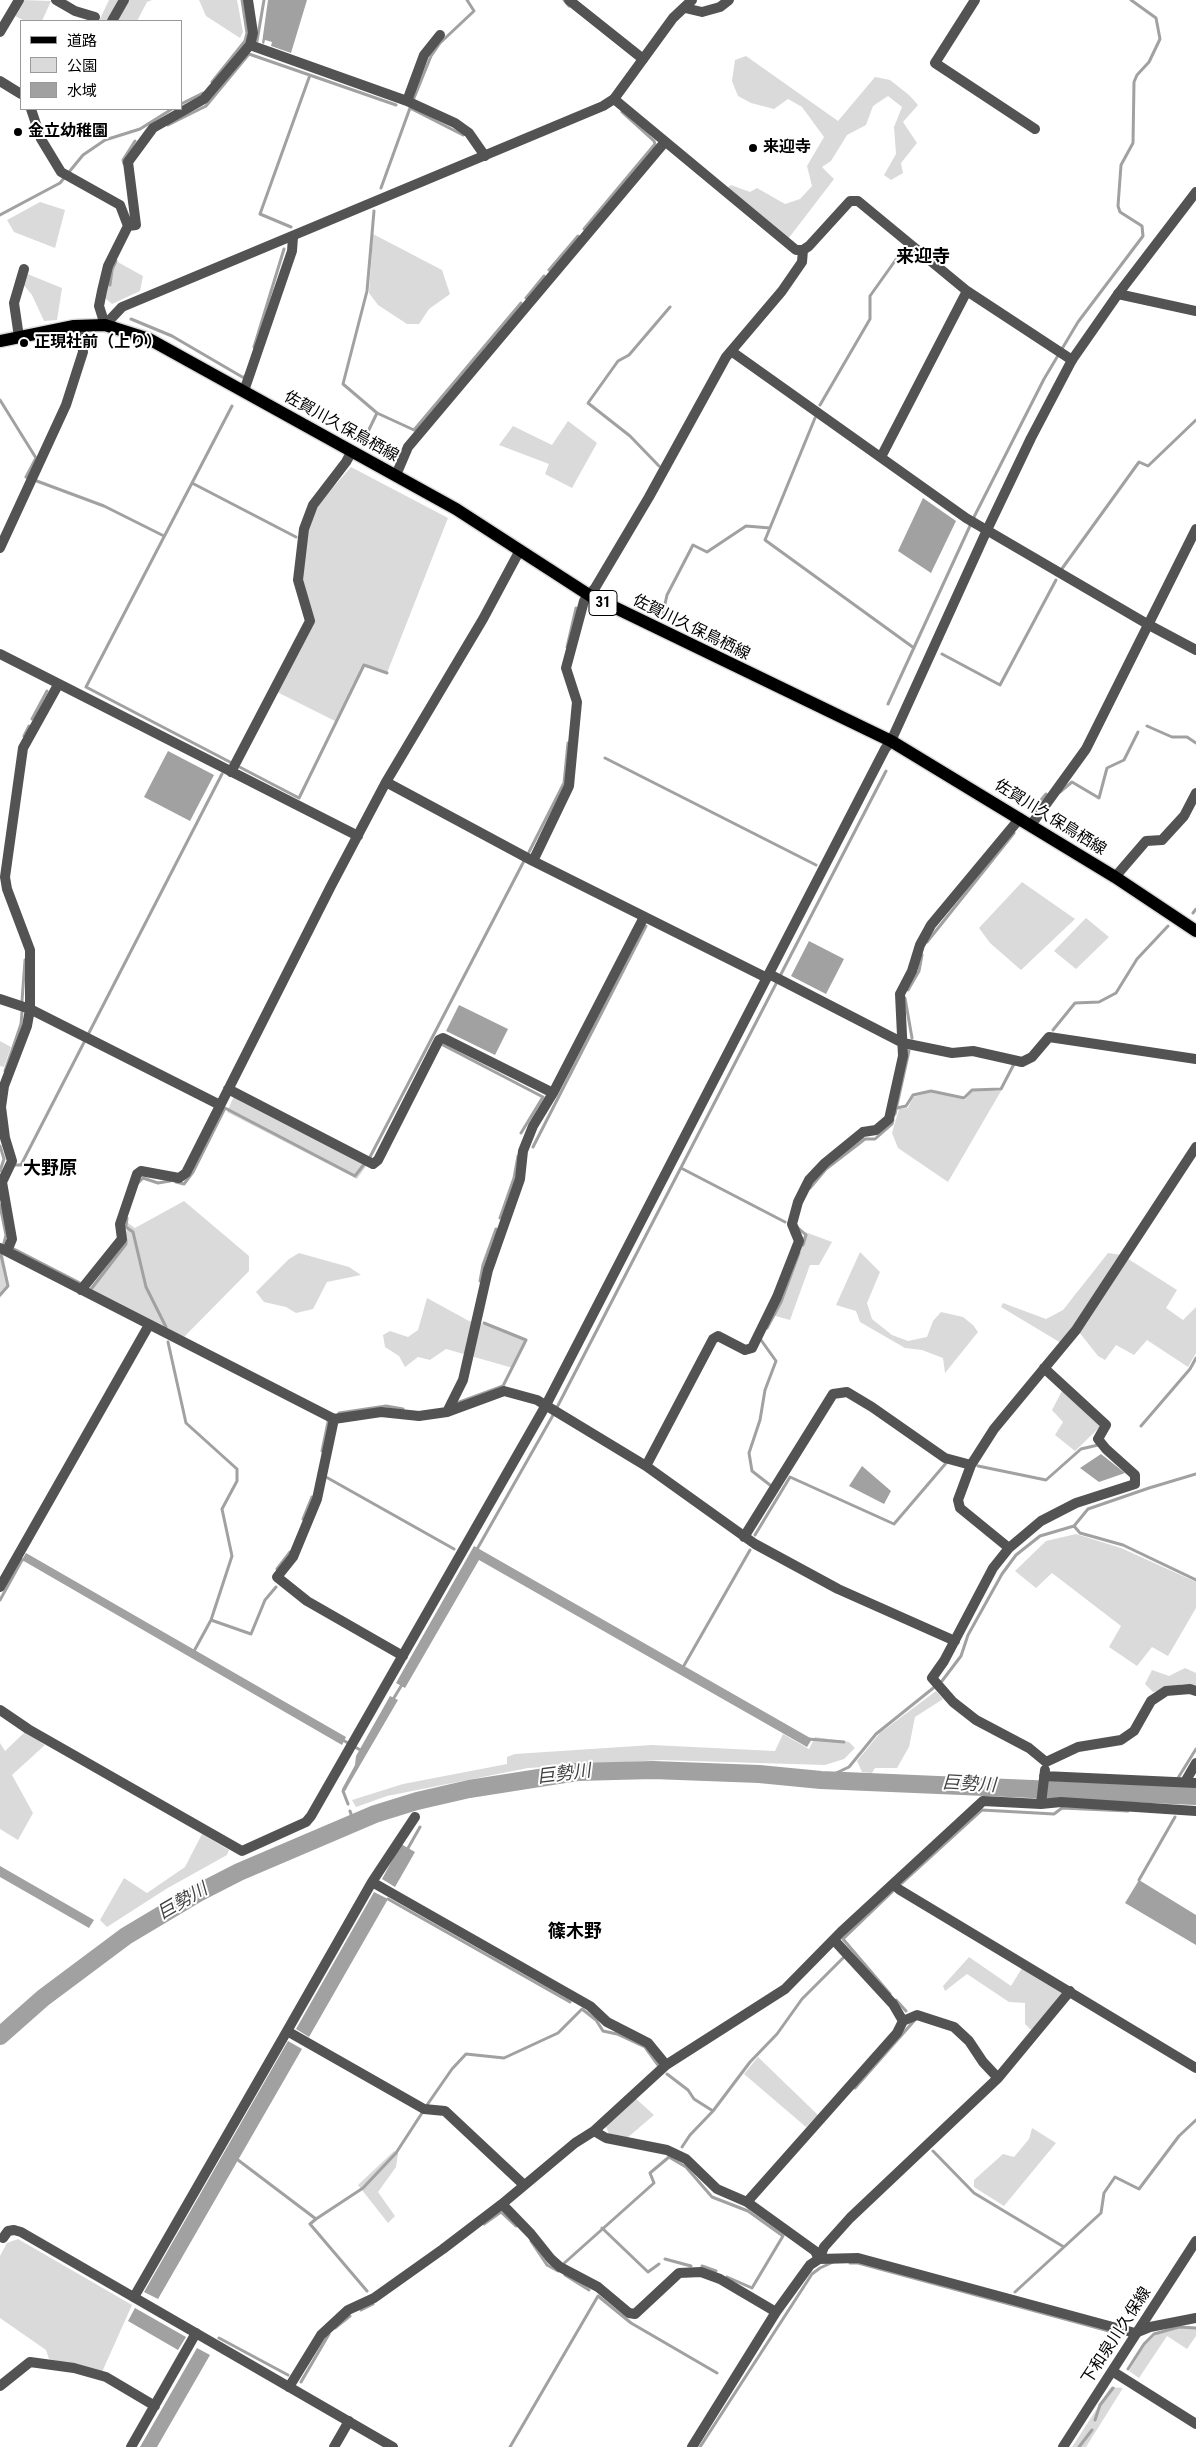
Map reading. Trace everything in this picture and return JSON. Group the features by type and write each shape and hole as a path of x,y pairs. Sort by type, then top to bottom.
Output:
{"main road":[{"name":"佐賀川久保鳥栖線","path":"0,341 80,326 105,325 150,338 456,509 589,595 890,741 1020,818 1115,877 1196,931"}],"street":[{"path":"0,32 12,16 19,0"},
{"path":"56,0 75,12 95,16"},
{"path":"113,20 124,0"},
{"path":"182,108 204,99 250,45 253,33 248,0"},
{"path":"569,0 642,59"},
{"path":"31,110 41,138 66,175 120,205 128,226 108,266 102,291 99,306 105,325 122,308 603,106 614,100 672,18 689,4 702,12 720,7 729,0"},
{"path":"975,0 935,63 1035,129"},
{"path":"12,16 20,21"},
{"path":"407,101 424,55 440,35"},
{"path":"250,45 407,101 455,123 469,133 485,156"},
{"path":"0,81 20,93"},
{"path":"614,100 796,250 803,250"},
{"path":"128,226 136,225 128,162 153,128 172,112"},
{"path":"396,475 408,447 664,143"},
{"path":"0,1710 28,1729 242,1851 306,1822 312,1816 546,1405 890,741 983,528 1031,438 1068,357 1196,192"},
{"path":"533,860 569,786 577,702 566,668 584,601 650,497 731,351 782,291 802,262 803,250 850,201 858,201 967,291 1068,357"},
{"path":"244,391 292,251 293,236"},
{"path":"19,337 14,303 24,269"},
{"path":"881,457 967,291"},
{"path":"1118,294 1196,311"},
{"path":"0,548 66,405 83,352 80,326"},
{"path":"731,351 966,518 1149,625 1196,650"},
{"path":"233,767 310,621 298,580 304,529 313,505 346,462 352,451"},
{"path":"1031,825 1086,749 1196,529"},
{"path":"81,1290 122,1239 120,1224 136,1174 141,1171 179,1178 186,1173 386,782 484,619 520,550"},
{"path":"0,654 58,685 233,767 358,836"},
{"path":"58,685 24,748 5,877 7,890 30,950 30,1009 28,1026 4,1086 1,1107 5,1138 12,1161 2,1182 12,1239 3,1250 334,1419 381,1412 420,1416 447,1412 504,1391 546,1405 646,1466 744,1537 838,1589 955,1641"},
{"path":"386,782 644,917 784,982 904,1043 952,1053 972,1051 1022,1062 1032,1057 1048,1037 1196,1059"},
{"path":"1115,877 1146,841 1162,840 1184,816 1196,794"},
{"path":"646,1466 713,1339 718,1336 745,1350 752,1348 777,1297 799,1242 792,1224 798,1202 809,1180 824,1164 863,1132 876,1130 889,1119 903,1056 904,1043 900,994 912,971 920,945 931,925 1020,818"},
{"path":"447,1412 463,1380 488,1270 520,1179 524,1151 533,1126 553,1093 644,917"},
{"path":"0,999 30,1009 220,1105"},
{"path":"228,1089 373,1164 378,1160 439,1040 443,1038 553,1093"},
{"path":"1009,1548 960,1508 958,1500 971,1465 994,1429 1076,1330 1196,1146"},
{"path":"0,1587 149,1325"},
{"path":"1044,1368 1106,1425 1098,1439 1106,1449 1135,1475 1135,1484 1076,1503 1041,1521 1009,1548 993,1568 955,1641 932,1678 942,1690 976,1720 1029,1748 1046,1762"},
{"path":"744,1537 833,1394 847,1392 872,1407 945,1458 971,1465"},
{"path":"334,1419 317,1499 293,1557 277,1577 307,1602 403,1656"},
{"path":"1046,1762 1078,1747 1121,1740 1134,1731 1151,1701 1166,1691 1190,1688 1196,1691"},
{"path":"1042,1804 1046,1762"},
{"path":"1185,1782 1196,1764"},
{"path":"1044,1776 1196,1783"},
{"path":"289,2387 321,2334 348,2310 374,2298 502,2204 575,2142 594,2131 666,2065 785,1989 834,1940 983,1801 1042,1804 1060,1802 1196,1811"},
{"path":"134,2296 372,1882 415,1817"},
{"path":"372,1882 590,2006 607,2022 648,2044 666,2065"},
{"path":"893,1884 1196,2068"},
{"path":"834,1940 893,2004 903,2021"},
{"path":"692,2447 776,2312 810,2265 819,2258 824,2247 850,2218 998,2078 1070,1991"},
{"path":"747,2202 897,2033 903,2021 917,2015 954,2027 969,2041 983,2062 998,2078"},
{"path":"287,2031 424,2109 444,2111 524,2186"},
{"path":"594,2131 606,2138 667,2150 686,2159 717,2189 747,2202 816,2251 819,2258"},
{"path":"502,2204 556,2263 598,2287 629,2312 635,2314 679,2273 694,2272 701,2272 720,2279 776,2312"},
{"path":"1,2241 8,2231 21,2232 393,2447"},
{"name":"下和泉川久保線","path":"1063,2447 1196,2241"},
{"path":"819,2258 858,2258 1135,2333 1150,2327 1196,2318"},
{"path":"131,2447 196,2333"},
{"path":"0,2386 30,2362 74,2368 106,2377 155,2406"},
{"path":"1112,2371 1196,2424"},
{"path":"334,2447 349,2421"}],"green space":[{"path":"22,0 51,1 42,20 23,20 15,16"},
{"path":"109,0 152,0 147,2 138,20 99,20"},
{"path":"199,0 237,0 243,32 240,38 206,16"},
{"path":"746,56 838,121 875,77 890,80 918,105 903,122 917,143 901,163 903,173 891,180 884,175 896,154 894,127 902,107 888,96 873,106 866,125 847,135 831,161 822,167 834,179 788,239 726,189 731,185 750,192 757,188 785,204 800,199 812,186 807,166 824,137 802,107 788,99 774,109 751,103 738,96 732,81 735,60"},
{"path":"40,202 65,210 55,248 14,232 7,220"},
{"path":"373,234 442,270 450,294 429,309 419,324 407,324 378,305 369,293"},
{"path":"114,260 143,276 140,291 112,304 105,298"},
{"path":"25,273 62,288 57,320 44,321 32,295 22,283"},
{"path":"568,421 597,443 572,488 545,474 549,464 499,445 513,426 552,445"},
{"path":"351,467 448,518 387,673 364,665 337,722 277,692 314,619 300,581 307,531 316,507"},
{"path":"1022,882 1075,919 1021,970 990,943 979,928"},
{"path":"1086,918 1109,937 1076,969 1054,951"},
{"path":"0,1041 11,1047 4,1067 0,1066"},
{"path":"972,1091 1001,1091 948,1182 898,1148 892,1133 899,1109 908,1108 913,1097 932,1092 965,1100"},
{"path":"234,1096 367,1165 357,1179 227,1112"},
{"path":"184,1201 249,1256 249,1271 184,1337 89,1289 124,1243 128,1223 135,1228"},
{"path":"805,1232 832,1242 819,1265 810,1265 790,1320 772,1315"},
{"path":"0,1252 3,1254 9,1286 0,1298"},
{"path":"860,1252 880,1272 867,1303 872,1319 892,1335 908,1341 927,1337 933,1321 941,1312 963,1317 978,1332 945,1373 943,1358 922,1350 905,1348 860,1322 856,1311 836,1305"},
{"path":"299,1253 349,1267 361,1275 327,1282 313,1309 296,1313 286,1307 264,1302 256,1292 289,1259"},
{"path":"1108,1253 1122,1255 1177,1290 1166,1308 1183,1320 1196,1307 1196,1353 1188,1367 1147,1340 1134,1355 1116,1345 1105,1360 1098,1356 1075,1327 1061,1343 1001,1307 1003,1303 1046,1319 1063,1310"},
{"path":"427,1298 469,1321 498,1328 527,1339 513,1368 446,1349 430,1360 418,1357 405,1367 399,1356 385,1347 383,1335 390,1331 408,1337 418,1330"},
{"path":"1062,1391 1102,1425 1075,1451 1055,1435 1063,1422 1052,1410"},
{"path":"1076,1534 1121,1548 1196,1582 1196,1608 1168,1656 1152,1647 1137,1666 1109,1647 1121,1626 1052,1573 1036,1588 1015,1571 1046,1541"},
{"path":"1185,1668 1196,1673 1196,1688 1183,1684 1153,1692 1145,1684 1152,1670 1169,1676"},
{"path":"936,1691 943,1699 915,1717 909,1747 897,1768 875,1768 872,1773 862,1772 857,1761 880,1733"},
{"path":"25,1732 45,1745 12,1775 33,1813 18,1840 0,1829 0,1743 5,1751"},
{"path":"783,1734 809,1749 815,1737 849,1742 855,1748 844,1759 825,1765 661,1760 528,1768 387,1796 356,1807 352,1800 403,1784 507,1764 507,1757 515,1754 652,1745 775,1751"},
{"path":"202,1834 229,1850 227,1855 166,1889 107,1927 100,1920 124,1878 147,1893 185,1867"},
{"path":"969,1957 1011,1986 1022,1968 1063,1994 1033,2032 1025,2024 1025,2003 1009,2002 967,1974 945,1991 943,1986"},
{"path":"758,2057 818,2115 806,2127 744,2074"},
{"path":"634,2097 654,2115 627,2138 609,2134 605,2124"},
{"path":"1032,2128 1056,2143 1004,2206 974,2187 974,2180 1003,2154 1014,2157 1029,2139"},
{"path":"394,2151 398,2154 396,2167 378,2192 395,2216 388,2223 358,2185"},
{"path":"18,2239 132,2305 102,2372 49,2359 46,2350 0,2318 0,2256 7,2243"},
{"path":"1180,2328 1196,2329 1196,2336 1187,2349 1167,2336 1139,2378 1129,2371 1145,2344 1157,2334"},
{"path":"1111,2387 1123,2388 1086,2447 1072,2447"}],"water":[{"path":"268,0 307,0 291,53 271,46 272,42 265,40 264,44 262,43"},
{"path":"923,498 956,521 931,573 898,551"},
{"path":"168,751 214,775 190,821 144,797"},
{"path":"809,941 844,959 826,994 791,976"},
{"path":"459,1005 508,1029 495,1055 446,1031"},
{"path":"1101,1454 1125,1473 1099,1482 1080,1468"},
{"path":"862,1466 891,1491 884,1504 849,1486"},
{"path":"474,1546 812,1739 807,1747 479,1560 405,1688 396,1683"},
{"path":"26,1553 346,1737 342,1745 22,1560"},
{"path":"390,1696 398,1700 345,1791 342,1792 355,1765 356,1756"},
{"path":"401,1844 415,1852 395,1887 382,1879"},
{"path":"0,1866 94,1920 89,1928 0,1877"},
{"path":"1139,1880 1196,1915 1196,1945 1125,1903"},
{"path":"374,1892 388,1899 309,2037 296,2029"},
{"path":"288,2041 302,2049 158,2299 144,2292"},
{"path":"135,2308 186,2337 178,2350 128,2321"},
{"path":"197,2348 210,2355 157,2447 140,2447"}],"waterway":[{"path":"212,82 245,41 247,33 242,0"},
{"path":"257,41 264,0"},
{"path":"414,98 431,56 440,43 474,11 467,0"},
{"path":"564,0 569,6"},
{"path":"888,704 975,515 1044,379 1078,322 1143,236 1142,226 1120,212 1118,206 1121,165 1133,143 1134,82 1137,75 1149,62 1160,39 1156,18 1131,0"},
{"path":"168,125 206,106 249,54 396,105"},
{"path":"291,227 260,214 310,75"},
{"path":"182,104 203,93"},
{"path":"381,188 410,108 463,135"},
{"path":"0,215 60,183 83,155 105,140 140,129 170,110"},
{"path":"584,229 655,144 622,112"},
{"path":"124,164 123,160 135,141"},
{"path":"374,211 367,291 343,384 377,413"},
{"path":"549,270 578,236"},
{"path":"254,347 284,249"},
{"path":"820,405 870,319 870,296 902,251"},
{"path":"110,285 112,270 116,261"},
{"path":"526,298 544,276"},
{"path":"363,442 377,413 414,430 521,303"},
{"path":"659,466 630,436 588,403 618,361 629,355 670,307"},
{"path":"131,319 172,336 244,378 245,376"},
{"path":"0,400 36,458 26,477 104,506 164,536"},
{"path":"232,406 86,687 299,798 364,665 387,673"},
{"path":"815,418 765,540 914,648"},
{"path":"1061,570 1139,462 1148,466 1196,420"},
{"path":"192,483 296,537"},
{"path":"663,613 667,595 693,545 707,552 746,526 770,528"},
{"path":"942,654 1000,685 1056,580"},
{"path":"567,647 576,608"},
{"path":"32,719 47,691"},
{"path":"24,736 29,726"},
{"path":"1147,726 1172,737 1187,737 1196,743"},
{"path":"1060,792 1072,782 1099,798 1107,768 1124,760 1138,732"},
{"path":"529,852 564,783 568,743"},
{"path":"605,758 816,865"},
{"path":"476,1551 552,1417 886,771"},
{"path":"15,1165 21,1165 222,774"},
{"path":"1032,811 1046,794"},
{"path":"927,942 1014,833"},
{"path":"370,1157 524,861"},
{"path":"1193,913 1196,909"},
{"path":"533,1147 646,926"},
{"path":"1053,1030 1075,1003 1099,1002 1116,993 1137,959 1168,926"},
{"path":"908,990 919,971 922,955"},
{"path":"22,1001 25,960"},
{"path":"905,998 912,1038"},
{"path":"5,1071 21,1024 22,1012"},
{"path":"443,1045 543,1097 521,1133"},
{"path":"895,1114 909,1051"},
{"path":"897,1108 906,1106 913,1095 931,1091 964,1098 972,1090 1001,1089 1014,1064"},
{"path":"176,1182 184,1184 193,1172 225,1108 355,1176 365,1163"},
{"path":"810,1188 826,1169 865,1139 875,1139 892,1124 893,1120"},
{"path":"0,1146 4,1159 0,1171"},
{"path":"500,1218 514,1178 518,1156"},
{"path":"681,1168 785,1222"},
{"path":"138,1183 143,1178 158,1183 170,1181"},
{"path":"0,1205 6,1235 4,1243"},
{"path":"127,1218 126,1227 133,1232 146,1287 166,1327"},
{"path":"797,1227 806,1235 803,1245"},
{"path":"480,1281 483,1265 496,1229"},
{"path":"92,1288 126,1244 126,1240"},
{"path":"14,1249 80,1283"},
{"path":"767,1328 781,1302 799,1253"},
{"path":"0,1295 8,1286 1,1255"},
{"path":"457,1403 503,1386 526,1340 484,1323"},
{"path":"761,1340 776,1361 765,1390 760,1420 749,1453 752,1471 770,1485"},
{"path":"168,1342 186,1423 237,1469 237,1481 222,1509 232,1556 211,1620"},
{"path":"1141,1426 1190,1369 1196,1358"},
{"path":"339,1413 386,1406 403,1409"},
{"path":"322,1451 328,1422"},
{"path":"978,1466 1046,1480 1081,1449 1098,1445"},
{"path":"755,1535 790,1477 894,1524 947,1462"},
{"path":"821,1780 849,1767 876,1734 942,1681 961,1656 968,1635 1002,1574 1016,1555 1040,1536 1074,1526 1088,1509 1196,1474"},
{"path":"326,1477 454,1549"},
{"path":"303,1519 312,1497"},
{"path":"1074,1526 1080,1533 1123,1545 1196,1580"},
{"path":"682,1669 750,1550"},
{"path":"277,1569 290,1552"},
{"path":"0,1600 22,1560 26,1559"},
{"path":"193,1653 211,1620 251,1634 265,1600 276,1587"},
{"path":"392,1701 403,1683"},
{"path":"341,1739 362,1751"},
{"path":"808,1739 844,1742"},
{"path":"1178,1778 1196,1749"},
{"name":"巨勢川","path":"0,2036 43,1998 126,1936 198,1893 239,1872 375,1814 417,1801 469,1789 577,1772 653,1770 759,1774 821,1780 1196,1796"},
{"path":"345,1788 343,1791 348,1804"},
{"path":"902,1883 982,1810 1054,1814 1062,1808 1128,1811"},
{"path":"350,1811 354,1823"},
{"path":"1139,1880 1175,1817"},
{"path":"407,1850 420,1827"},
{"path":"890,1994 843,1939 893,1891"},
{"path":"388,1899 570,2002"},
{"path":"682,2147 690,2135 713,2111 750,2062 777,2034 802,1999 844,1957"},
{"path":"896,2000 906,2011"},
{"path":"427,2105 452,2069 466,2054 504,2058 558,2033 582,2009 596,2020 603,2031 617,2034 645,2047 658,2065"},
{"path":"855,2088 914,2021"},
{"path":"667,2074 688,2090 694,2099 713,2111"},
{"path":"238,2160 316,2219 363,2188 396,2153 422,2113"},
{"path":"1015,2292 1101,2213 1104,2193 1115,2177 1139,2189 1179,2136 1196,2120"},
{"path":"933,2151 974,2193 1064,2247"},
{"path":"561,2266 654,2183 650,2173 669,2157 686,2167 712,2197 748,2211 783,2236 752,2288 727,2277"},
{"path":"484,2224 501,2212 516,2226"},
{"path":"316,2219 310,2224 367,2291"},
{"path":"602,2228 648,2272 659,2264"},
{"path":"531,2241 547,2265 558,2271"},
{"path":"665,2259 691,2266"},
{"path":"700,2447 812,2274 833,2262"},
{"path":"850,2263 858,2263 1120,2334"},
{"path":"702,2266 716,2271"},
{"path":"565,2275 589,2290"},
{"path":"510,2447 598,2296 631,2323 717,2373"},
{"path":"361,2310 373,2304"},
{"path":"335,2328 350,2316"},
{"path":"1128,2369 1144,2344 1154,2334 1179,2327 1196,2328"},
{"path":"301,2382 329,2334"},
{"path":"219,2338 288,2375"},
{"path":"1095,2420 1100,2405 1113,2388"},
{"path":"1079,2447 1092,2430"}],"place":[{"name":"金立幼稚園","path":"18,132"},
{"name":"来迎寺","path":"753,148"},
{"name":"正現社前（上り）","path":"24,343"}],"district":[{"name":"来迎寺","path":"923,257"},
{"name":"大野原","path":"50,1169"},
{"name":"篠木野","path":"575,1932"}]}
